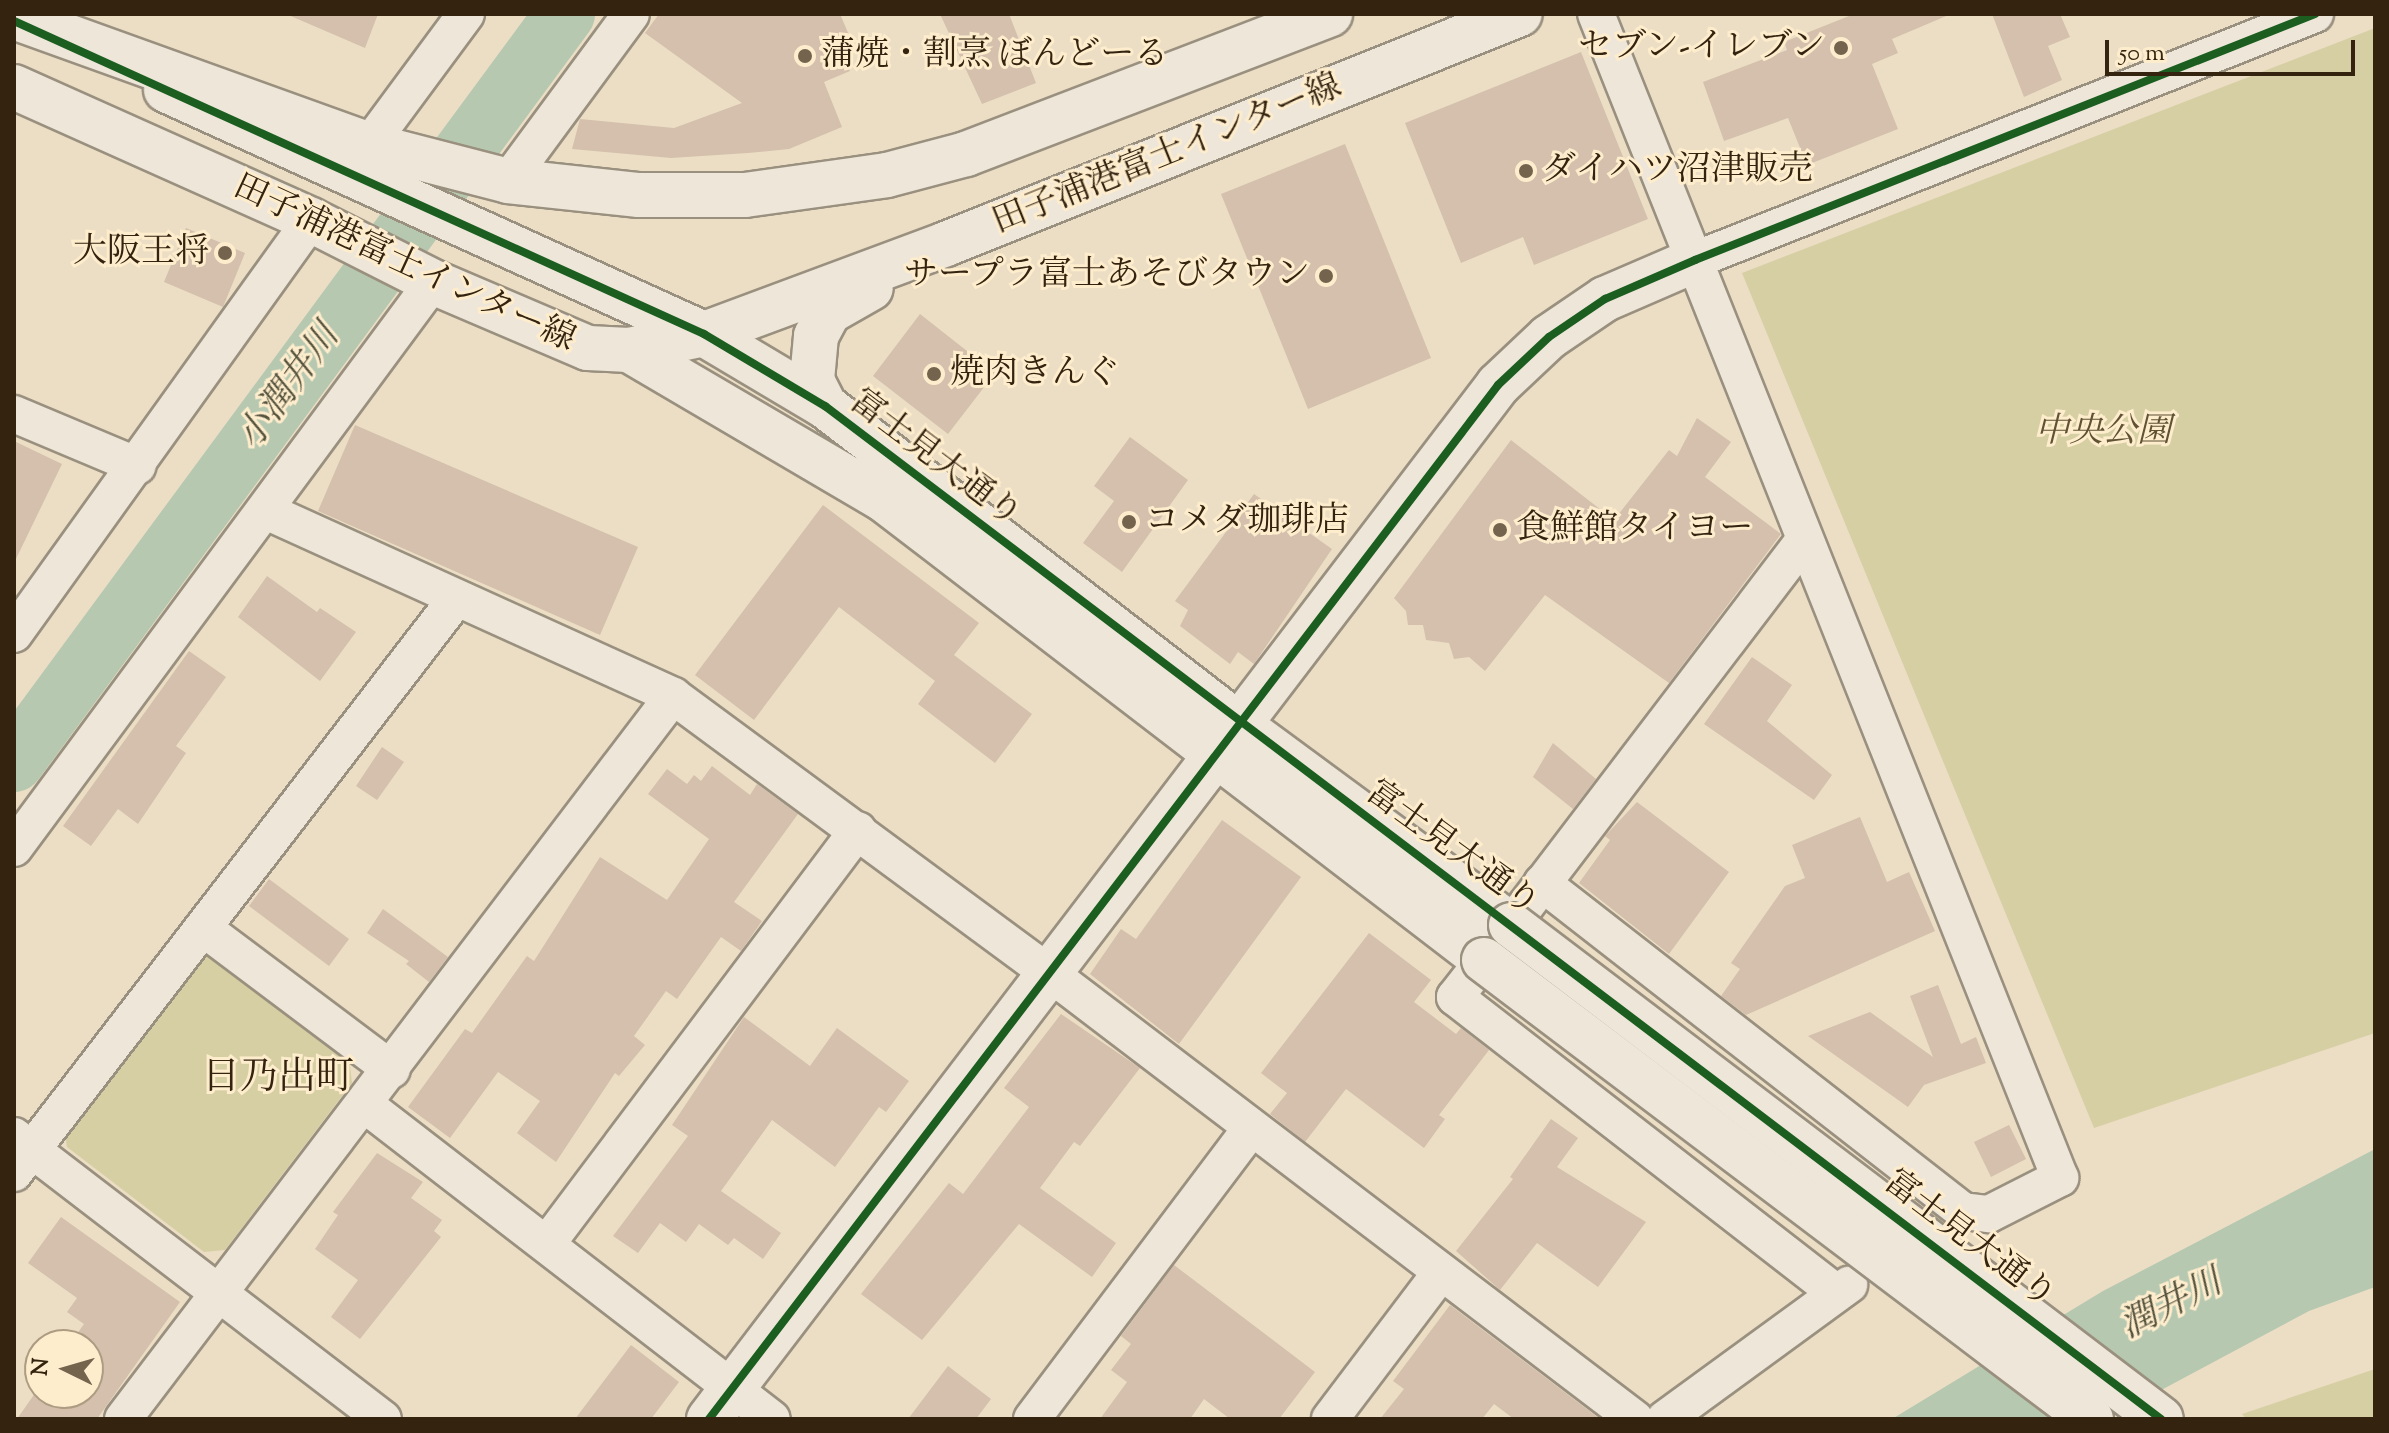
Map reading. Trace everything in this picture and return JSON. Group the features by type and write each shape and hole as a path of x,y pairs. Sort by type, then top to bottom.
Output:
{"street":[{"path":"369,145 466,14"},
{"path":"508,181 631,14"},
{"name":"田子浦港富士インター線","path":"14,19 369,145 508,181 639,195 745,195 887,175 966,154 1330,14"},
{"name":"田子浦港富士インター線","path":"14,87 311,220 433,282 588,348 629,350 704,334 946,244 1520,14"},
{"path":"1542,883 1963,1211 1989,1214 2060,1178 1596,14"},
{"path":"722,1404 1498,385 1549,337 1605,299 1695,260 2315,14"},
{"name":"富士見大通り","path":"14,19 704,334 825,406 1227,738 1484,960 2091,1419"},
{"path":"14,634 138,466 311,220"},
{"path":"825,406 812,380 812,363 816,336 829,312 946,244"},
{"path":"14,848 433,282"},
{"name":"富士見大通り","path":"629,350 883,499 1227,738 1511,925 2161,1419"},
{"path":"14,414 138,466"},
{"path":"266,511 673,696 1048,972 1439,1275 1635,1419"},
{"path":"1511,925 1804,540"},
{"path":"383,1419 219,1291 20,1153 203,928 456,599"},
{"path":"123,1419 392,1070 673,696"},
{"path":"549,1241 858,830"},
{"path":"203,928 392,1070"},
{"path":"1484,960 1455,997 1843,1289 1665,1419"},
{"path":"364,1104 549,1241 722,1404 772,1419"},
{"path":"1032,1419 1250,1130"},
{"path":"1330,1419 1439,1275"}],"green space":[{"name":"中央公園","path":"2375,28 2375,1033 2094,1128 1742,273"},
{"path":"214,954 349,1057 352,1083 225,1250 204,1252 67,1147 64,1128 195,956"},
{"path":"2375,1369 2375,1419 2246,1419 2242,1414"}],"water":[{"name":"潤井川","path":"2375,1149 2375,1287 2309,1311 2107,1419 1892,1419 2103,1291"}],"building":[{"path":"286,14 378,14 365,48"},
{"path":"659,14 840,14 849,35 838,40 850,71 824,82 842,127 789,149 748,153 671,158 572,149 580,119 674,128 742,103 645,33"},
{"path":"940,14 1009,14 1036,83 982,104"},
{"path":"1854,14 1951,14 1892,39 1898,53 1872,64 1898,129 1807,165 1788,118 1724,141 1703,82 1787,50 1784,42"},
{"path":"1992,14 2060,14 2070,37 2048,46 2062,80 2024,97"},
{"name":"ダイハツ沼津販売","path":"1581,52 1648,219 1534,265 1523,237 1461,263 1405,123"},
{"name":"サープラ富士あそびタウン","path":"1345,144 1431,358 1308,409 1221,194"},
{"path":"186,228 245,253 223,307 164,282"},
{"name":"焼肉きんぐ","path":"920,314 995,373 948,434 873,376"},
{"path":"1697,418 1731,442 1705,477 1781,534 1669,683 1545,595 1485,671 1469,657 1454,659 1449,643 1426,640 1423,625 1408,625 1406,611 1394,598 1511,440 1614,520 1669,450 1677,456"},
{"path":"355,425 638,547 600,635 318,511"},
{"name":"コメダ珈琲店","path":"1130,437 1188,480 1122,572 1083,543 1114,501 1094,486"},
{"path":"14,441 62,464 14,563"},
{"path":"1254,494 1332,549 1254,664 1238,652 1230,664 1180,626 1188,610 1175,601"},
{"path":"823,505 979,623 954,655 1032,714 995,763 918,704 935,681 839,607 754,720 695,675"},
{"path":"267,576 317,612 320,608 356,632 320,681 238,617"},
{"path":"189,651 226,677 176,746 186,753 138,824 118,809 91,846 63,826"},
{"path":"1752,657 1792,685 1767,721 1832,775 1814,800 1704,724"},
{"path":"1553,743 1596,779 1573,809 1533,777"},
{"path":"382,747 404,762 377,800 356,786"},
{"path":"712,766 750,795 757,784 798,814 734,902 762,921 741,951 721,937 677,999 666,991 634,1036 645,1045 619,1076 615,1073 556,1162 517,1133 540,1101 498,1072 450,1138 408,1107 465,1029 472,1033 527,956 534,961 600,857 667,900 709,839 648,794 667,769 687,784 694,775 701,781"},
{"path":"1637,802 1729,872 1669,954 1579,883 1610,840 1605,836"},
{"path":"1860,817 1887,882 1909,872 1935,931 1746,1015 1721,996 1740,969 1731,963 1785,886 1805,878 1792,845"},
{"path":"1222,820 1301,877 1179,1044 1090,974 1121,929 1136,939"},
{"path":"269,879 349,939 329,966 249,906"},
{"path":"383,909 448,957 429,982 406,964 409,961 367,933"},
{"path":"1369,933 1431,980 1414,1002 1456,1034 1461,1028 1489,1050 1439,1115 1445,1119 1424,1148 1346,1089 1305,1142 1270,1114 1287,1093 1261,1073"},
{"path":"1938,985 1961,1044 1976,1037 1986,1063 1924,1085 1908,1107 1808,1036 1870,1012 1933,1057 1910,996"},
{"path":"1061,1014 1140,1068 1080,1146 1074,1142 1040,1188 1116,1243 1092,1277 1019,1224 922,1340 861,1294 949,1183 963,1194 1029,1107 1004,1088"},
{"path":"744,1017 810,1066 837,1028 909,1081 886,1112 879,1107 835,1167 772,1120 721,1191 781,1233 763,1259 734,1238 728,1245 699,1224 686,1242 660,1223 638,1253 613,1236 688,1136 672,1125"},
{"path":"1551,1119 1578,1138 1557,1167 1646,1222 1598,1287 1537,1243 1500,1290 1456,1251 1513,1179 1510,1177"},
{"path":"2009,1125 2026,1159 1991,1177 1974,1142"},
{"path":"377,1153 423,1182 411,1198 442,1220 434,1231 441,1237 360,1339 331,1317 358,1280 315,1249 338,1215 333,1212"},
{"path":"61,1217 180,1302 97,1419 17,1419 24,1409 104,1409 104,1329 80,1329 84,1324 67,1312 77,1298 28,1263"},
{"path":"1174,1265 1315,1372 1279,1419 1230,1419 1204,1399 1190,1419 1100,1419 1127,1382 1111,1370 1131,1344 1121,1336"},
{"path":"1450,1305 1600,1419 1514,1419 1494,1404 1482,1419 1380,1419 1404,1389 1393,1381"},
{"path":"631,1345 679,1382 651,1419 575,1419"},
{"path":"948,1366 991,1399 976,1419 908,1419"}],"waterway":[{"name":"小潤井川","path":"14,762 565,14"}],"cycle path":[{"path":"709,1419 1498,385 1549,337 1605,299 1695,260 2315,14"},
{"path":"14,21 704,334 825,406 2161,1419"}],"place":[{"name":"セブン-イレブン","path":"1841,48"},
{"name":"蒲焼・割烹 ぼんどーる","path":"805,56"},
{"name":"ダイハツ沼津販売","path":"1526,171"},
{"name":"大阪王将","path":"225,253"},
{"name":"サープラ富士あそびタウン","path":"1326,276"},
{"name":"焼肉きんぐ","path":"934,374"},
{"name":"コメダ珈琲店","path":"1129,522"},
{"name":"食鮮館タイヨー","path":"1500,530"}],"district":[{"name":"日乃出町","path":"278,1080"}]}
